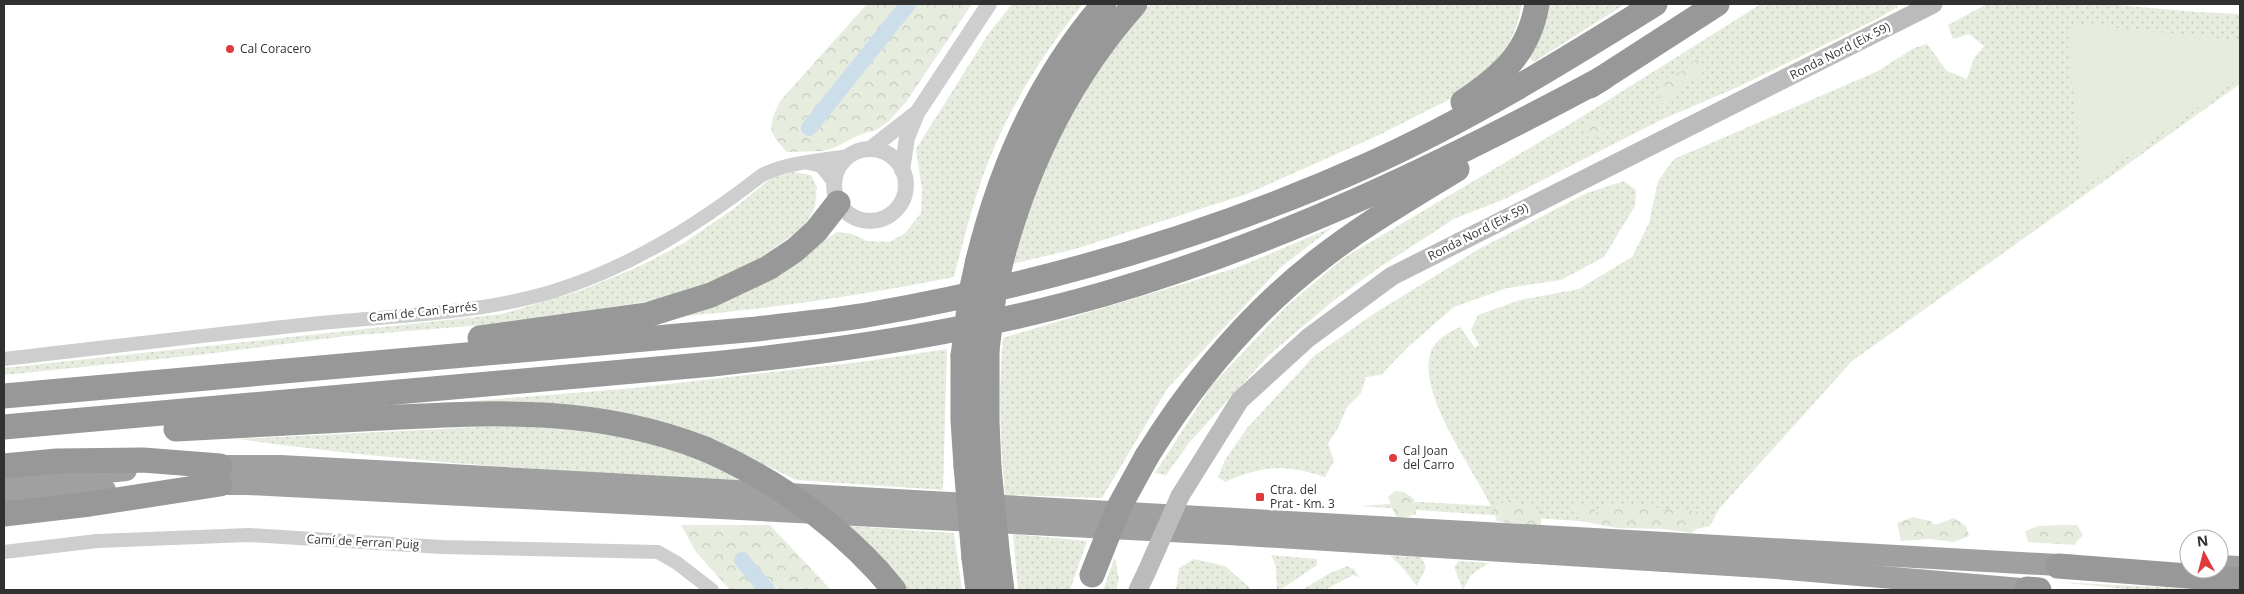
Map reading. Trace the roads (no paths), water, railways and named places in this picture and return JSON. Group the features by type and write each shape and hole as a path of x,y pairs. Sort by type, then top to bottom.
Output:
{"highway":[{"path":"978,590 986,559 978,467 963,420 964,356 969,307 978,260 997,191 1030,114 1071,46 1104,4"},
{"path":"978,467 986,421 988,350 995,287 1024,184 1049,128 1082,71 1135,4"},
{"path":"1368,165 1489,84 1505,71 1525,40 1533,22 1537,4"},
{"path":"4,396 756,329 869,315 1029,282 1154,247 1285,201 1368,165 1503,97 1655,4"},
{"path":"1089,583 1119,507 1147,456 1174,414 1229,344 1258,313 1318,260 1385,212 1603,78 1717,4"},
{"path":"4,428 713,364 827,350 952,330 1103,294 1261,241 1334,211 1476,145 1603,78"},
{"path":"288,372 376,353 647,315 682,306 729,288 783,259 812,236 836,192"},
{"path":"4,428 166,429 418,417 536,414 578,417 619,423 654,431 705,449 751,471 801,503 835,529 878,571 894,590"},
{"path":"4,466 57,461 123,460 220,475"},
{"path":"4,501 136,487 280,466 758,494 1262,519 2058,566 2240,580"},
{"path":"4,483 138,468 220,475 1777,568 2033,590"},
{"path":"4,514 90,504 220,475"},
{"path":"986,559 1002,590"},
{"path":"2058,566 2179,566"}],"main road":[{"name":"Ronda Nord (Eix 59)","path":"1138,590 1180,496 1240,400 1308,338 1392,276 1933,4"}],"street":[{"path":"808,163 822,166 845,213 856,219 874,222 886,218 896,210 903,200 906,188 902,170 907,138 917,112 990,4"},
{"path":"870,149 917,112"},
{"path":"836,192 837,169 848,156 856,152 870,149 883,152 891,156 902,170"},
{"name":"Camí de Can Farrés","path":"4,358 432,312 524,299 555,291 647,253 687,228 762,175 788,165 848,156"},
{"name":"Camí de Ferran Puig","path":"4,552 97,541 249,535 442,547 658,552 677,563 712,590"}],"waterway":[{"path":"809,128 908,4"},
{"path":"742,560 767,590"}],"place":[{"name":"Cal Coracero","path":"230,49"},
{"name":"Cal Joan del Carro","path":"1393,458"},
{"name":"Ctra. del Prat - Km. 3","path":"1260,497"}]}
